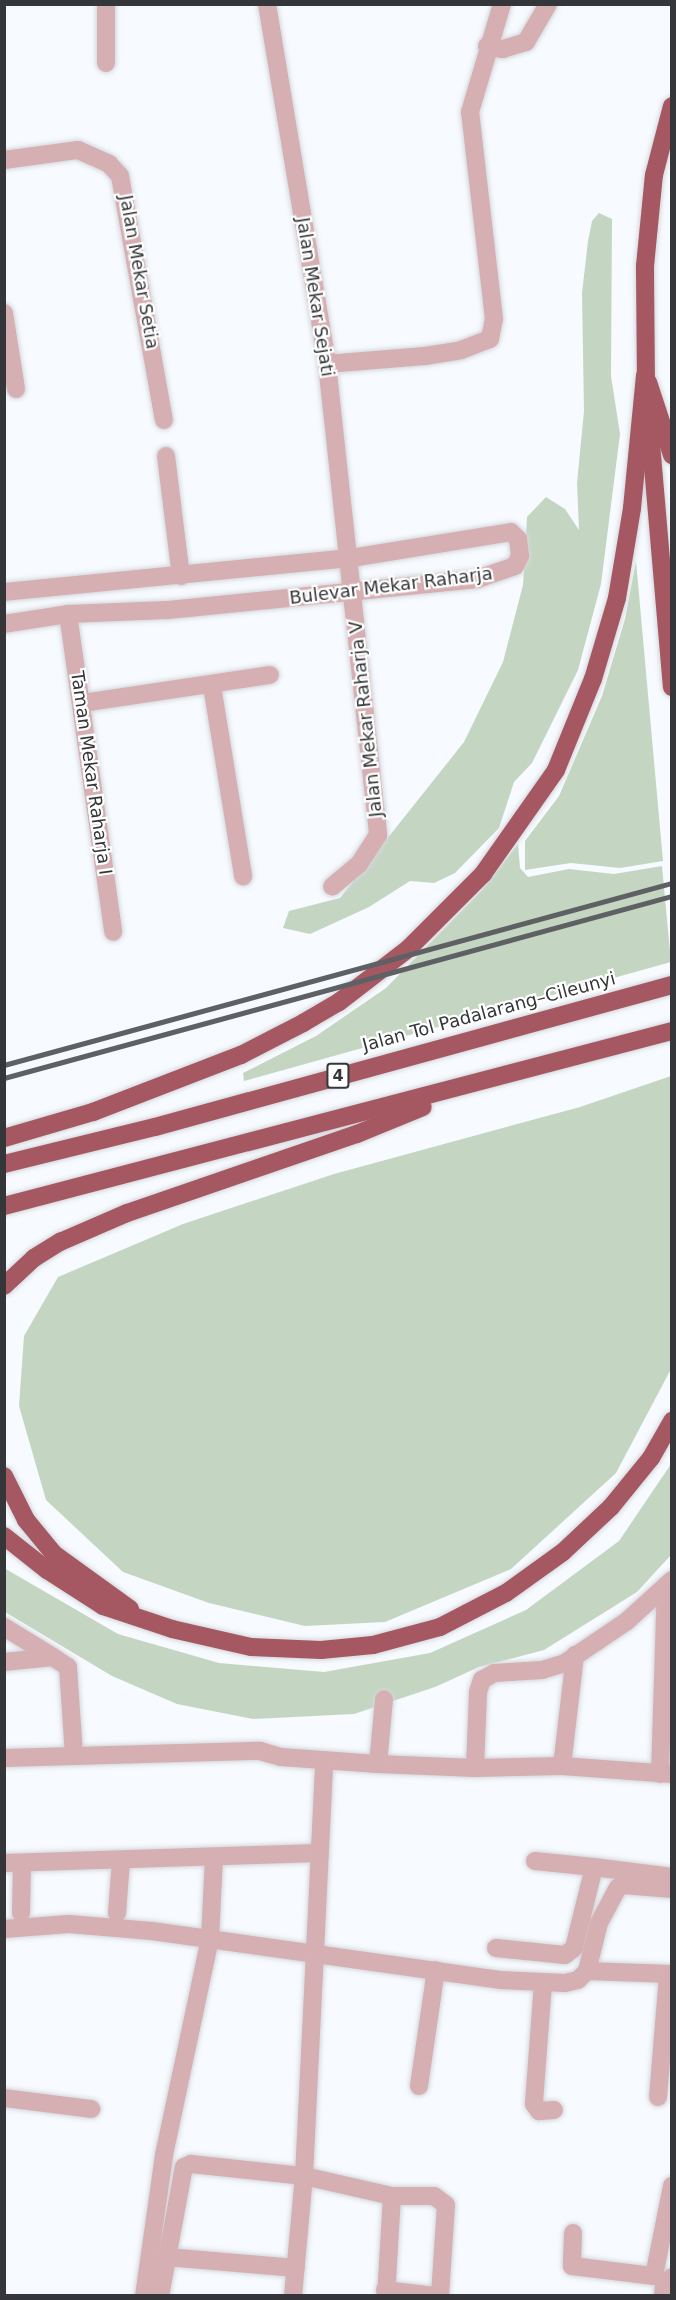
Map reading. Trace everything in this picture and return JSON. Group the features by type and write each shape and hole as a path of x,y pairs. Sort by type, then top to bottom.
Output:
{"highway":[{"path":"672,106 654,176 645,266 645,375 672,687"},
{"path":"645,375 672,455"},
{"path":"4,1138 93,1112 156,1088 241,1055 303,1023 339,1002 409,948 483,874 556,770 593,679 617,598 630,520 645,375"},
{"name":"Jalan Tol Padalarang–Cileunyi","path":"4,1164 155,1127 672,985"},
{"name":"4","path":"4,1206 672,1031"},
{"path":"4,1286 34,1258 60,1242 127,1213 357,1134 489,1080"},
{"path":"4,1536 46,1570 103,1606 147,1621 251,1647 321,1650 373,1645 440,1627 506,1593 562,1552 611,1507 651,1458 672,1421"},
{"path":"4,1476 26,1520 54,1554 147,1621"}],"street":[{"path":"106,4 106,63"},
{"name":"Jalan Mekar Sejati","path":"267,4 327,364 354,597"},
{"path":"327,364 425,356 461,350 490,339 494,318 470,112 487,46 502,4"},
{"path":"487,46 503,49 526,42 548,4"},
{"name":"Jalan Mekar Setia","path":"4,160 78,150 109,164 120,177 164,420"},
{"path":"4,313 16,389"},
{"path":"166,456 181,576"},
{"name":"Bulevar Mekar Raharja","path":"4,592 351,558 511,532 518,539 520,556 515,567 495,576 354,597 166,610 68,614 4,624"},
{"name":"Jalan Mekar Raharja V","path":"332,887 359,864 378,835 354,597"},
{"name":"Taman Mekar Raharja I","path":"68,614 113,932"},
{"path":"82,703 212,686 270,675"},
{"path":"212,686 243,876"},
{"path":"475,1768 478,1692 482,1680 494,1673 542,1670 565,1664 627,1621 669,1583"},
{"path":"4,1758 74,1754 260,1751 324,1760 378,1764 475,1768 562,1766 666,1774 669,1583"},
{"path":"4,1627 53,1657 70,1671 74,1754"},
{"path":"562,1766 575,1655"},
{"path":"4,1662 53,1657"},
{"path":"378,1764 384,1700"},
{"path":"293,2295 304,2176 312,1951 324,1760"},
{"path":"21,1913 13,1863 319,1853"},
{"path":"144,2295 164,2155 210,1939 214,1857"},
{"path":"117,1913 121,1861"},
{"path":"535,1861 672,1876"},
{"path":"496,1948 565,1955 573,1948 594,1867"},
{"path":"4,1929 69,1924 312,1951 436,1970 543,1983 578,1980 586,1971 599,1923 618,1888 623,1885 672,1889"},
{"path":"419,2085 436,1970"},
{"path":"586,1971 670,1975 658,2097"},
{"path":"543,1983 534,2104 539,2110 554,2110"},
{"path":"4,2098 91,2109"},
{"path":"160,2295 187,2165 304,2176 392,2196 434,2196 446,2205 440,2295"},
{"path":"573,2234 572,2266 654,2276 670,2193"},
{"path":"392,2196 385,2293 435,2295"},
{"path":"167,2257 296,2268"},
{"path":"663,2295 664,2285 672,2277"}],"green space":[{"path":"599,213 612,219 611,376 620,434 601,584 578,670 532,763 514,782 499,828 455,873 434,883 410,881 369,907 310,934 283,928 289,911 340,898 464,742 503,662 523,585 527,517 546,497 565,509 579,530 577,483 584,411 582,293 592,221"},
{"path":"636,561 663,861 620,868 571,863 525,870 525,841 559,796 602,696 625,619"},
{"path":"518,844 520,868 528,877 569,869 614,874 662,866 671,962 244,1081 243,1073 316,1036 386,988 481,891"},
{"path":"671,1076 671,1369 616,1473 511,1569 385,1622 305,1626 209,1603 123,1572 46,1500 19,1406 24,1336 58,1277 183,1224 334,1174 580,1107"},
{"path":"671,1464 671,1555 637,1592 544,1650 479,1667 435,1687 354,1714 253,1719 177,1704 112,1676 5,1612 4,1568 118,1634 219,1663 324,1672 430,1653 526,1610 619,1541"}],"railway":[{"path":"4,1065 672,883"},
{"path":"4,1078 672,896"}]}
